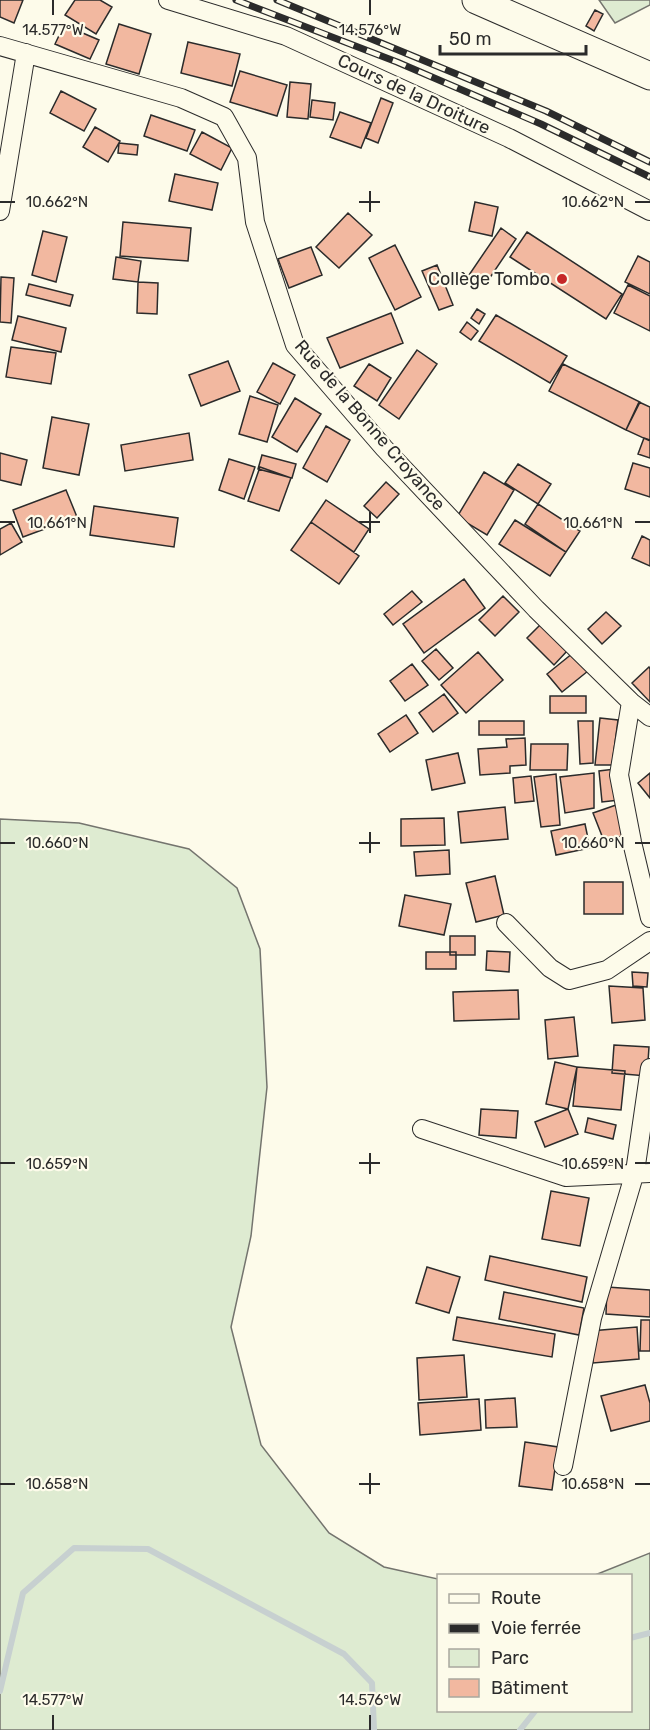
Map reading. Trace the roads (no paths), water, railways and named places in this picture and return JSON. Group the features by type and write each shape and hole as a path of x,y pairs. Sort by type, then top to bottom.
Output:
{"main road":[{"path":"476,0 650,76"}],"street":[{"name":"Cours de la Droiture","path":"168,0 286,36 509,138 650,211"},
{"name":"Rue de la Bonne Croyance","path":"0,46 181,99 224,117 247,158 255,222 295,345 384,448 536,609 631,702 650,717"},
{"path":"0,211 26,53"},
{"path":"631,702 620,775 632,842 650,918"},
{"path":"506,923 550,968 569,980 607,970 650,940"},
{"path":"563,1466 592,1318 642,1173 650,1068"},
{"path":"422,1129 566,1177 642,1173"}],"waterway":[{"path":"0,1691 23,1593 74,1548 148,1549 344,1654 372,1683 374,1730"},
{"path":"632,1638 650,1633"},
{"path":"520,1730 534,1712"}],"railway":[{"path":"236,0 397,62 541,124 650,177"},
{"path":"277,0 546,111 650,162"}],"place":[{"name":"Collège Tombo","path":"562,279"}]}
